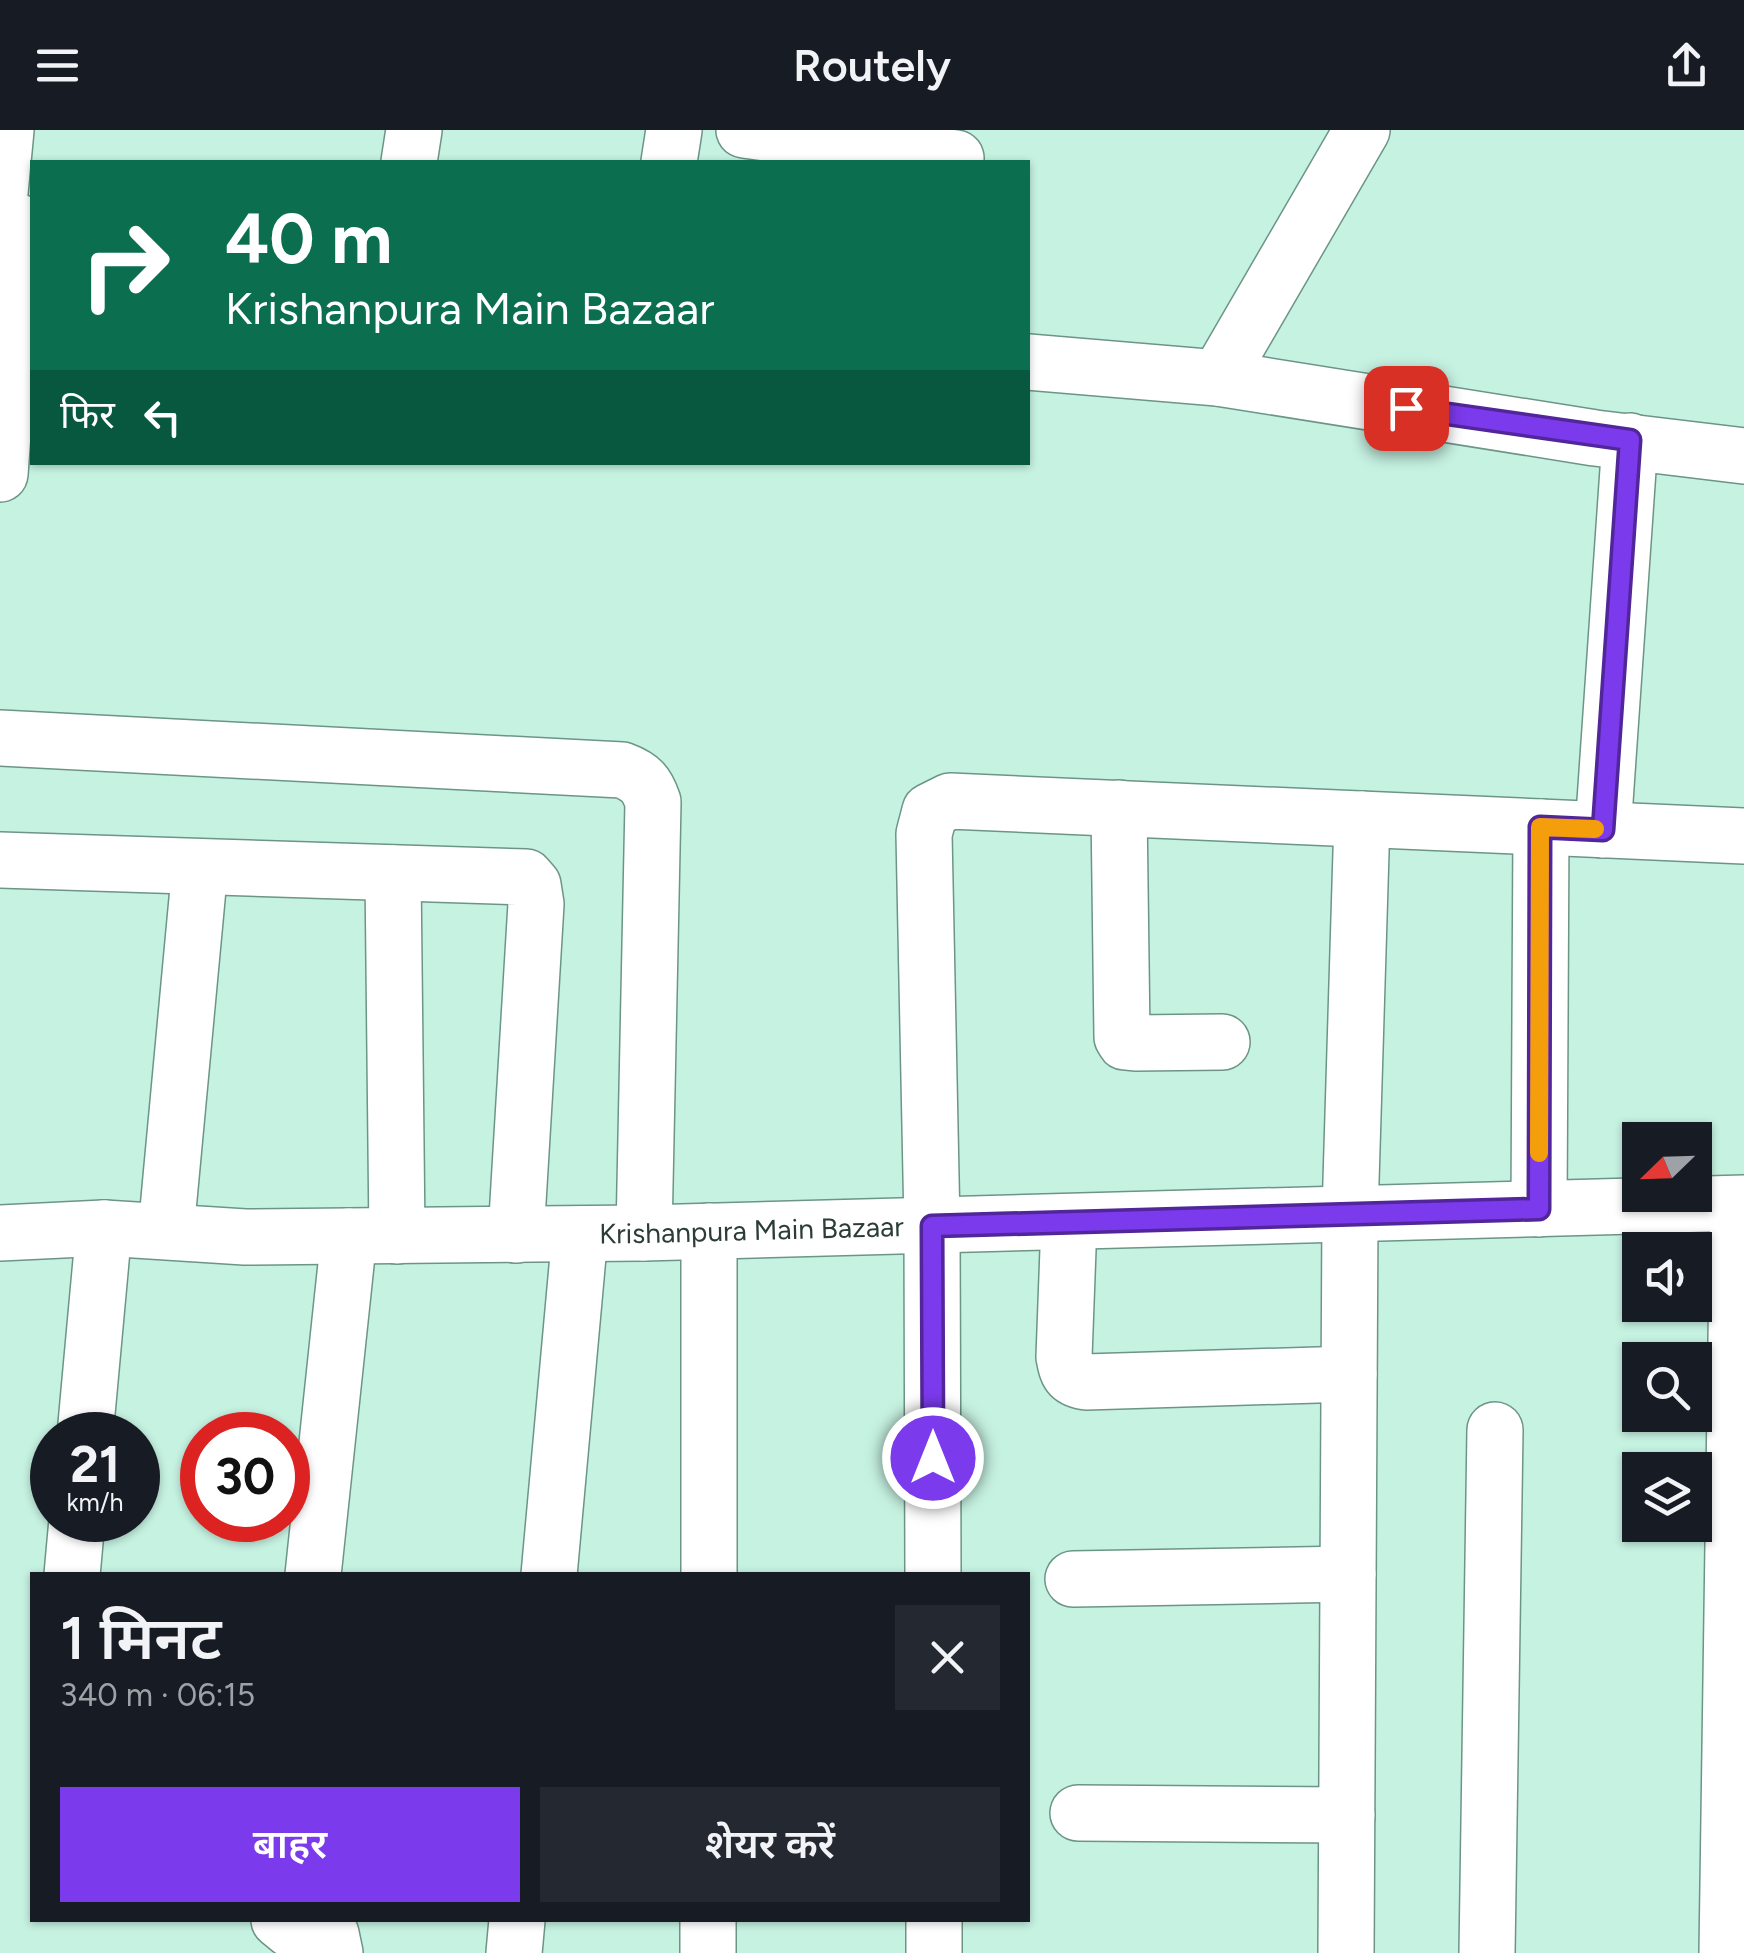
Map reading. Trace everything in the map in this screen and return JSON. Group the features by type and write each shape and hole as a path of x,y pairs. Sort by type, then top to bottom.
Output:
{"street":[{"path":"0,474 13,215 6,130"},
{"path":"410,160 414,130"},
{"path":"669,160 674,130"},
{"path":"744,130 956,150"},
{"path":"1218,378 1362,130"},
{"path":"1030,362 1218,378 1576,435 1744,456"},
{"path":"1603,830 1630,440"},
{"path":"0,738 622,770 638,776 648,786 654,802 644,1233"},
{"path":"933,1572 932,1226 924,834 930,811 950,801 1744,836"},
{"path":"1119,808 1122,1037 1135,1043 1222,1042"},
{"path":"1346,1953 1350,1214 1362,819"},
{"path":"1539,1209 1540,827"},
{"path":"0,860 526,877 533,885 536,904 516,1235"},
{"path":"166,1231 200,867"},
{"path":"314,1572 373,1236 393,873"},
{"path":"1727,1953 1741,1204"},
{"name":"Krishanpura Main Bazaar","path":"0,1233 104,1228 245,1237 644,1233 1741,1204"},
{"path":"1069,1222 1064,1356 1067,1374 1074,1380 1349,1374"},
{"path":"87,1412 104,1228"},
{"path":"709,1231 709,1572"},
{"path":"548,1572 580,1234"},
{"path":"1487,1953 1495,1430"},
{"path":"72,1572 75,1542"},
{"path":"1073,1580 1348,1574"},
{"path":"1078,1813 1347,1815"},
{"path":"281,1922 290,1929 331,1934 335,1953"},
{"path":"514,1953 517,1922"},
{"path":"708,1922 708,1953"},
{"path":"934,1922 934,1953"}],"slow traffic":[{"path":"1539,1153 1540,827 1595,829"}],"route":[{"path":"933,1458 932,1226 1539,1209 1540,827 1603,830 1630,440 1406,408"}]}
